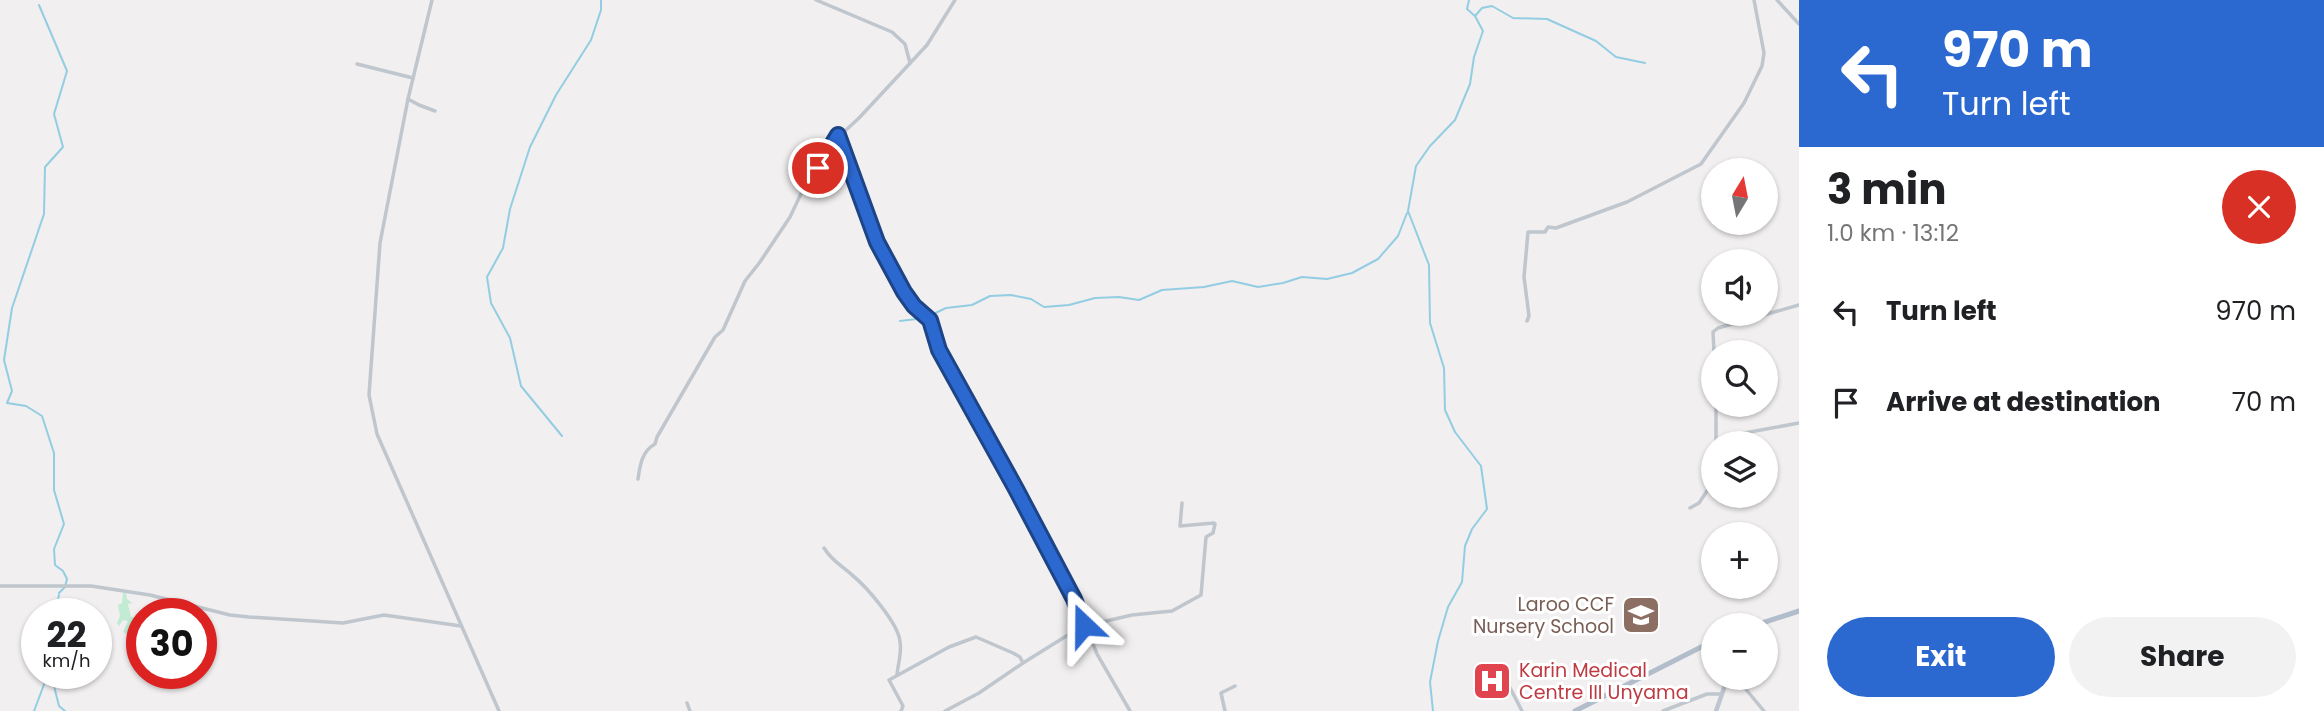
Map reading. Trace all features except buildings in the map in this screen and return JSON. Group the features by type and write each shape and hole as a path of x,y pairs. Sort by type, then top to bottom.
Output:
{"main road":[{"path":"1778,618 1799,611"},
{"path":"1575,711 1701,647"}],"street":[{"path":"432,0 408,99 380,243 369,395 377,433 499,711"},
{"path":"816,0 892,32 905,44 910,63"},
{"path":"638,479 644,454 655,444 703,356 723,330 745,281 790,217 808,179 838,135 859,118 927,45 955,0"},
{"path":"1527,321 1529,316 1524,277 1528,232 1545,232 1548,227 1556,228 1627,202 1701,164 1714,146 1744,103 1762,66 1764,53 1754,0"},
{"path":"1777,0 1799,24"},
{"path":"357,64 413,78"},
{"path":"408,99 435,111"},
{"path":"838,135 877,242 904,292 914,306 930,320 939,350 1016,489 1074,599 1097,654 1130,711"},
{"path":"1713,340 1713,332 1718,328 1799,304"},
{"path":"1755,431 1799,423"},
{"path":"1690,508 1701,500"},
{"path":"945,711 979,693 1085,626 1132,615 1172,611 1201,595 1206,537 1212,534 1215,524 1180,526 1182,503"},
{"path":"824,548 832,561 852,574 867,590 896,627 901,643 897,675"},
{"path":"0,586 92,586 152,595 230,615 249,617 343,623 384,615 461,626"},
{"path":"901,711 903,706 889,680 949,647 976,637 1013,653 1020,657 1023,663"},
{"path":"1504,676 1522,711"},
{"path":"1225,711 1221,693 1235,686"},
{"path":"1716,711 1723,690"},
{"path":"1746,690 1764,711"},
{"path":"1663,711 1707,694 1722,694"},
{"path":"687,703 690,711"}],"green space":[{"path":"123,593 126,593 126,621 123,620 119,626 118,605 122,603"}],"waterway":[{"path":"562,436 521,386 510,338 491,303 487,277 503,248 510,209 530,147 556,95 591,40 601,10 601,0"},
{"path":"1433,711 1430,682 1438,641 1448,607 1462,582 1465,546 1472,529 1487,509 1481,466 1455,432 1445,410 1444,368 1430,323 1429,265 1408,211 1416,166 1430,146 1455,120 1470,84 1474,57 1483,31 1475,16 1467,9 1469,0"},
{"path":"39,5 67,71 54,114 63,147 45,167 44,214 12,308 4,360 12,391 7,403 26,406 42,416 54,453 54,490 64,524 54,549 55,565 63,571 67,579 65,587 59,593"},
{"path":"1475,16 1482,8 1492,6 1513,18 1547,19 1596,41 1616,57 1645,63"},
{"path":"900,321 925,318 946,308 972,305 990,296 1011,295 1031,299 1044,307 1069,305 1095,298 1139,300 1162,290 1204,287 1232,281 1258,287 1302,277 1327,279 1352,273 1378,259 1398,236 1407,213"},
{"path":"34,711 42,689"},
{"path":"55,689 59,706 65,711"}],"place":[{"name":"Laroo CCF Nursery School","path":"1641,615"},
{"name":"Karin Medical Centre III Unyama","path":"1492,681"}],"route":[{"path":"818,168 838,135 877,242 904,292 914,306 930,320 939,350 1074,599 1084,625"}]}
